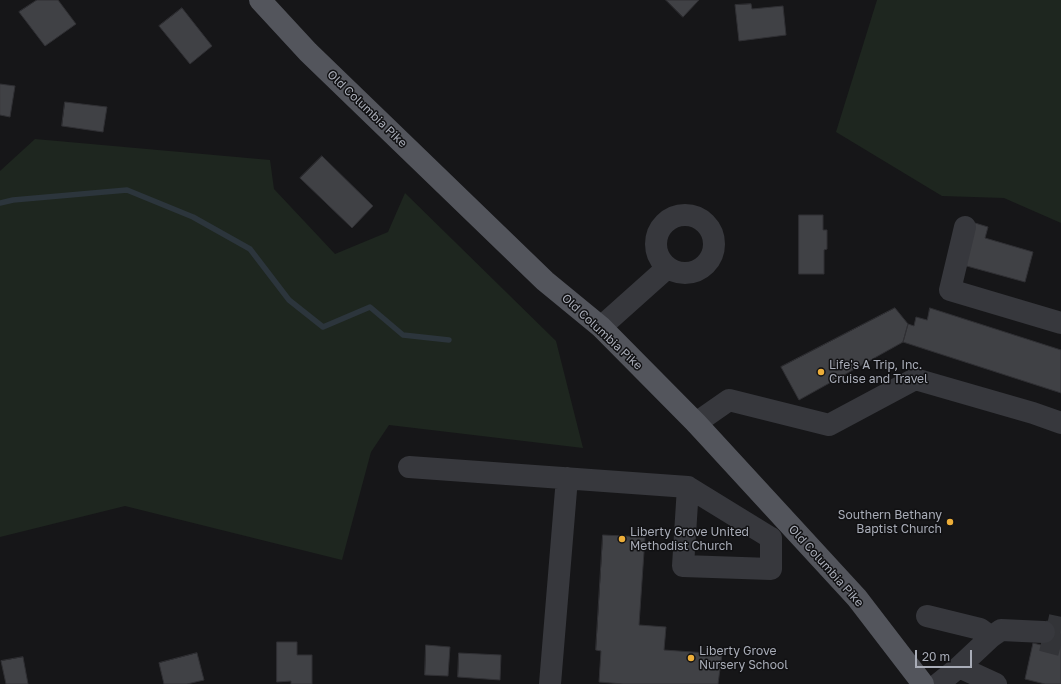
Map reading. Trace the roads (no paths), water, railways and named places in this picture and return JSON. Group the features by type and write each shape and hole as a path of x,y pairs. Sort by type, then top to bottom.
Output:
{"main road":[{"name":"Old Columbia Pike","path":"260,0 308,52 545,281 600,328 696,423 857,598 923,684"}],"street":[{"path":"965,228 950,290 1061,323"},
{"path":"600,328 667,268"},
{"path":"696,423 729,400 829,425 915,379 1033,413 1061,423"},
{"path":"409,467 688,487 771,538"},
{"path":"550,684 567,478"},
{"path":"688,487 683,566 771,569 771,538"},
{"path":"771,538 790,525"},
{"path":"927,616 980,629 991,637"},
{"path":"938,684 960,667 991,637 1002,630 1040,632"},
{"path":"960,667 996,684"}],"waterway":[{"path":"0,203 13,200 127,190 193,217 250,249 289,300 323,327 370,307 403,335 449,340"}],"tunnel":[{"path":"1047,625 1061,628"},
{"path":"1042,640 1061,645"}],"place":[{"name":"Life's A Trip, Inc. Cruise and Travel","path":"821,372"},
{"name":"Southern Bethany Baptist Church","path":"950,522"},
{"name":"Liberty Grove United Methodist Church","path":"622,539"},
{"name":"Liberty Grove Nursery School","path":"691,658"}]}
